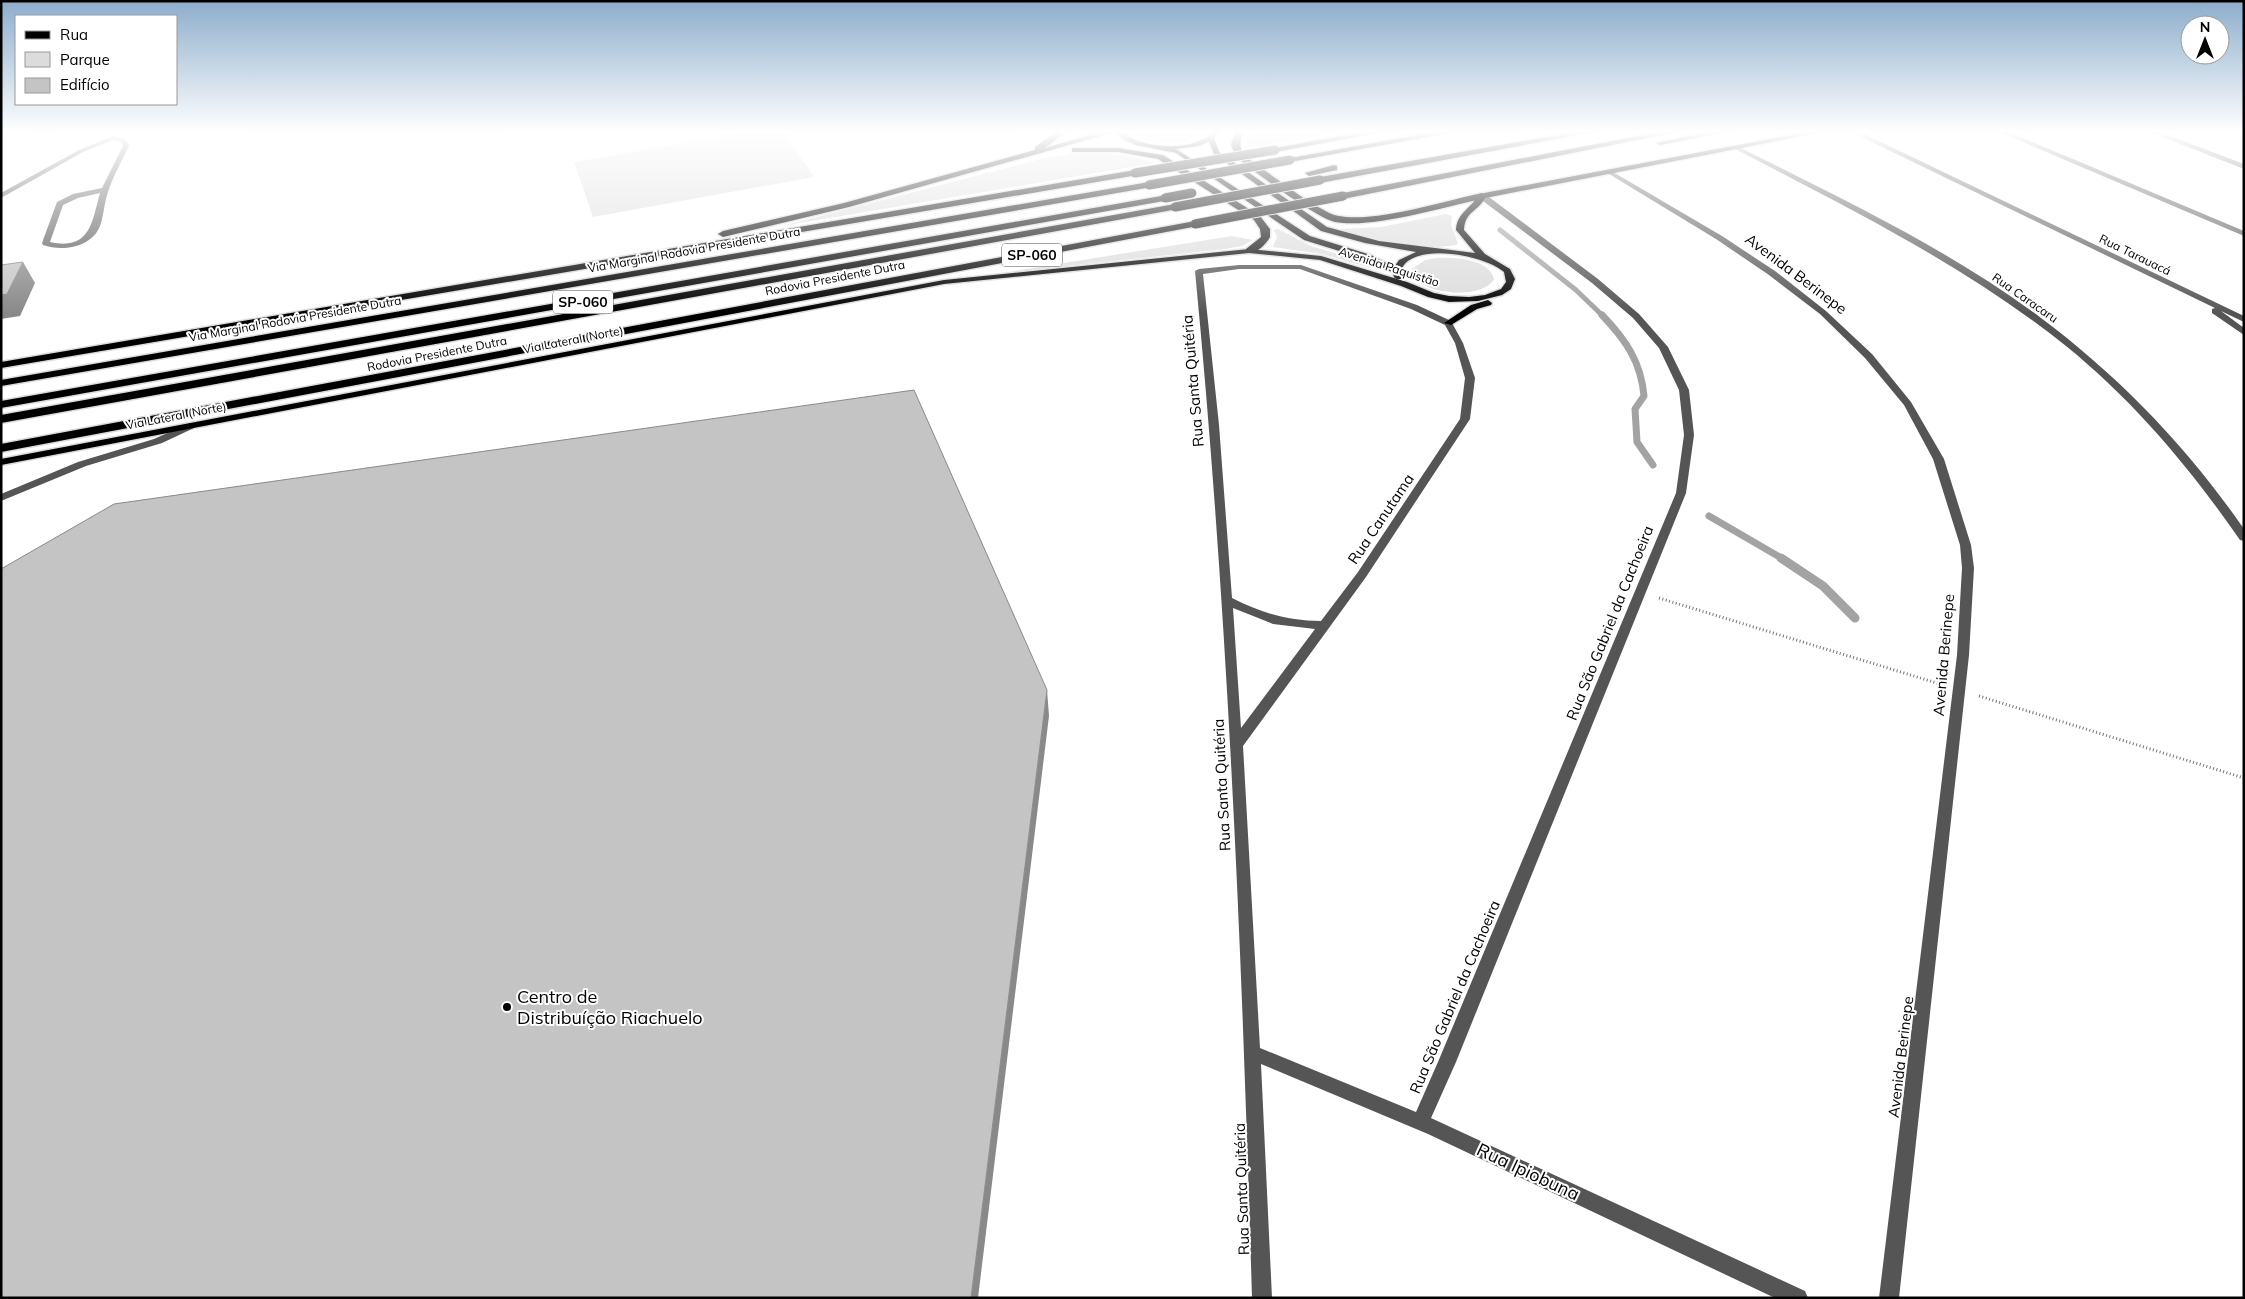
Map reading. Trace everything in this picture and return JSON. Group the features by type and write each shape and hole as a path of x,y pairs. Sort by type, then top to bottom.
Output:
{"highway":[{"path":"583,267 890,193"},
{"path":"1,365 1024,193"},
{"name":"Via Marginal Rodovia Presidente Dutra","path":"1,383 1105,193"},
{"name":"Rodovia Presidente Dutra","path":"1,405 1196,193"},
{"path":"1217,193 1257,218 1267,231 1262,244 1249,251"},
{"name":"Rodovia Presidente Dutra","path":"1,419 1252,193"},
{"path":"1292,193 1336,219 1370,220 1482,196"},
{"name":"Rodovia Presidente Dutra","path":"1,448 1359,193"}],"main road":[{"path":"1239,193 1307,238 1368,257 1396,271 1398,277 1406,285"},
{"path":"1273,193 1324,228 1342,235 1383,245 1436,252 1457,252 1484,258 1502,266 1510,275 1510,285 1494,300 1474,307 1448,323"},
{"path":"1484,258 1460,230 1460,222 1467,210 1480,202 1482,196 1501,193"},
{"name":"Avenida Paquistão","path":"974,279 1249,251 1321,258 1367,272 1394,283 1406,285 1433,296 1459,300 1485,298 1501,293"},
{"path":"1396,271 1402,261 1410,256 1436,252"},
{"name":"Via Lateral (Norte)","path":"1,462 924,286 974,279"}],"street":[{"path":"94,193 65,200 60,204 46,243 52,246 73,243 86,238 93,232 104,193"},
{"name":"Avenida Berinepe","path":"1643,193 1758,262 1849,336 1885,372 1910,406 1936,452 1954,499 1968,560 1963,655 1889,1298"},
{"name":"Rua Caracaru","path":"1819,193 1954,266 2003,296 2053,333 2121,390 2172,441 2231,517 2244,538"},
{"name":"Rua Tarauacá","path":"1980,193 2244,319"},
{"path":"2146,193 2244,234"},
{"name":"Rua São Gabriel da Cachoeira","path":"1420,1122 1451,1053 1681,493 1688,435 1684,390 1663,348 1636,316 1595,281 1482,196"},
{"name":"Rua Santa Quitéria","path":"1262,1298 1254,1053 1236,745 1215,434 1199,272 1238,267 1301,267 1414,307 1448,323"},
{"path":"2193,295 2244,332"},
{"name":"Rua Canutama","path":"1236,745 1362,574 1465,419 1470,378 1459,343 1448,323"},
{"path":"1,498 93,459 158,441 190,426"},
{"path":"1,490 43,480"},
{"path":"1226,600 1268,620 1296,625 1324,625"},
{"name":"Rua Ipiobuna","path":"1254,1053 1420,1122 1798,1298"}],"green space":[{"path":"585,193 728,193 593,217"},
{"path":"911,193 980,193 782,226"},
{"path":"1446,214 1452,216 1451,225 1458,243 1456,245 1428,247 1397,244 1340,229 1381,227"},
{"path":"1278,229 1311,246 1358,260 1374,269 1322,254 1273,247 1277,237 1274,230"},
{"path":"1232,236 1253,240 1242,246 1225,249 1002,273"},
{"path":"1436,258 1470,260 1485,267 1491,272 1494,279 1487,286 1463,292 1449,292 1423,285 1415,278 1412,269 1425,260"}],"building":[{"path":"23,262 7,294 1,295 1,265"},
{"name":"Centro de Distribuíção Riachuelo","path":"914,390 1047,690 971,1298 1,1298 1,569 114,504"}],"waterway":[{"path":"1500,230 1576,290 1602,316"},
{"path":"1602,316 1631,352 1640,373 1644,396 1635,409 1637,442 1653,465"},
{"path":"1709,516 1783,559"},
{"path":"1781,558 1823,586 1855,618"}],"place":[{"name":"Centro de Distribuíção Riachuelo","path":"507,1007"}]}
